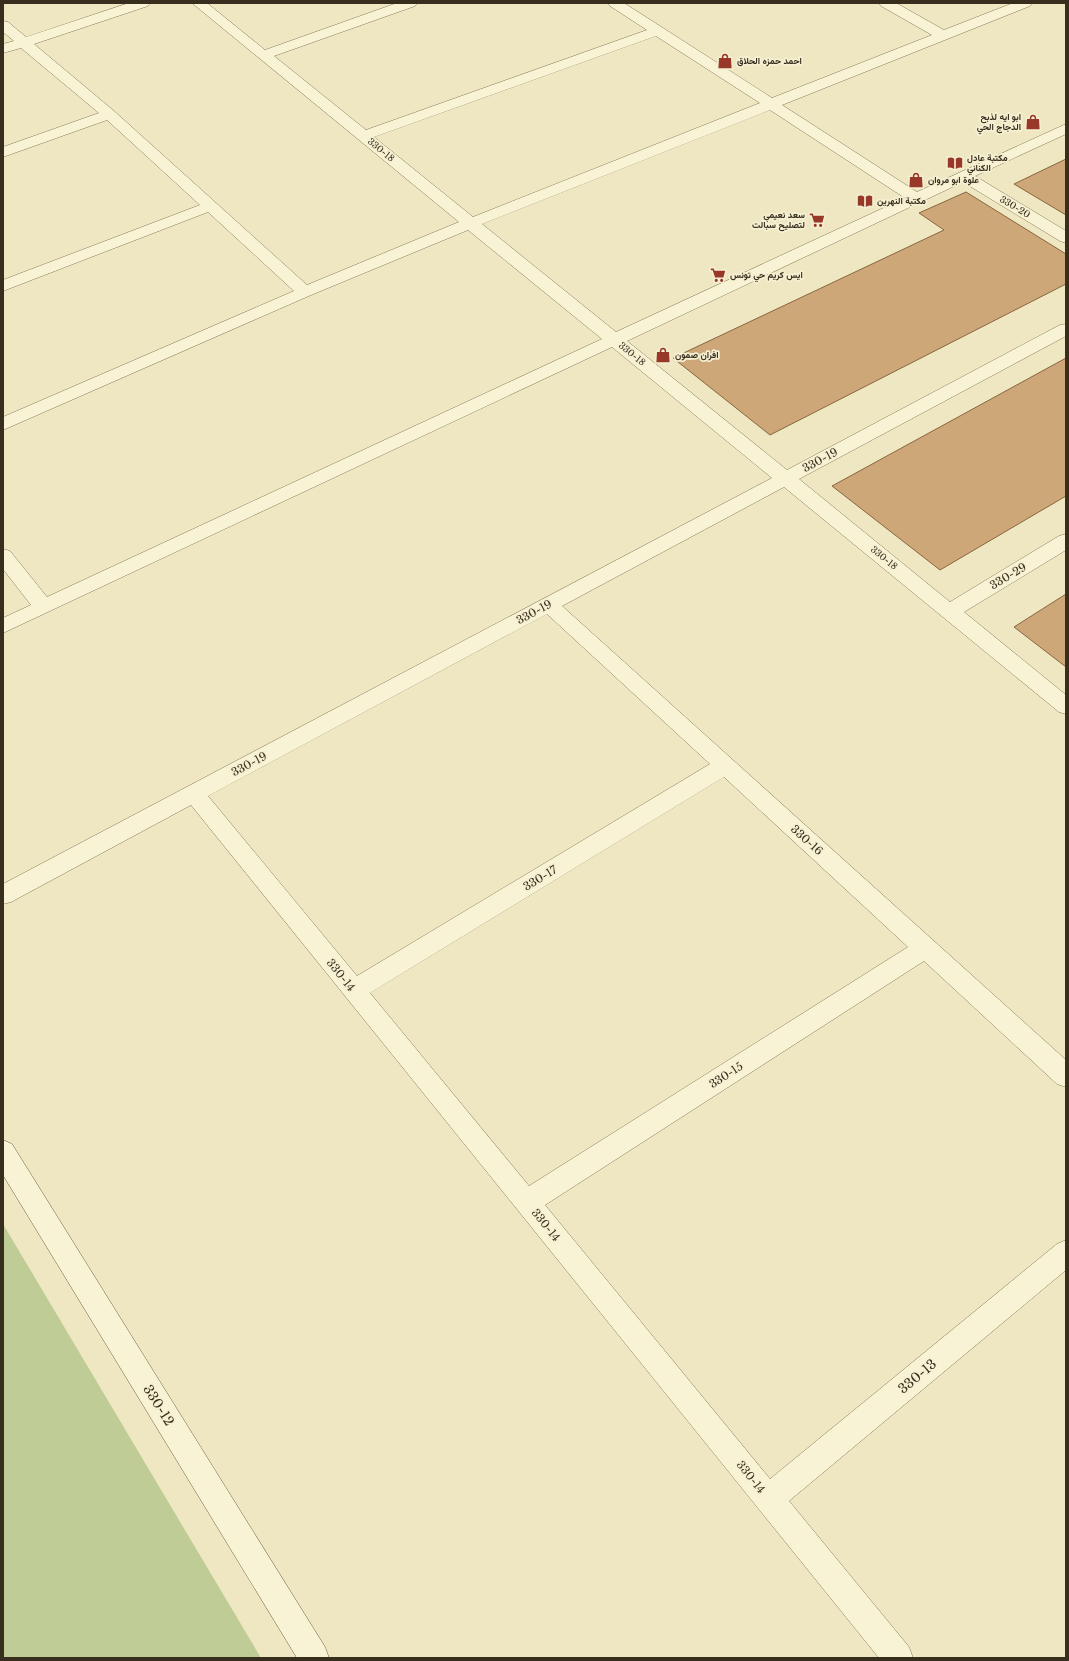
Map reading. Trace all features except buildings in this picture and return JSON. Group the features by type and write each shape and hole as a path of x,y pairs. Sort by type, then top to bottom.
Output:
{"street":[{"path":"3,49 143,3"},
{"name":"330-18","path":"199,3 1066,706"},
{"path":"264,55 410,3"},
{"path":"614,3 916,198"},
{"path":"886,3 942,35"},
{"path":"3,424 304,292 471,223 1024,3"},
{"path":"3,25 109,114 304,292"},
{"path":"364,136 657,31"},
{"path":"3,152 109,114"},
{"path":"3,626 1066,128"},
{"name":"330-20","path":"964,176 1066,238"},
{"path":"3,286 211,206"},
{"name":"330-19","path":"3,895 1066,329"},
{"name":"330-29","path":"950,611 1066,541"},
{"path":"3,556 44,607"},
{"name":"330-16","path":"549,605 1066,1076"},
{"name":"330-17","path":"354,990 726,766"},
{"name":"330-14","path":"194,794 898,1658"},
{"name":"330-15","path":"527,1202 925,948"},
{"name":"330-12","path":"3,1152 314,1658"},
{"name":"330-13","path":"769,1499 1066,1253"}],"green space":[{"path":"3,1224 261,1658 3,1658"}],"place":[{"name":"احمد حمزه الحلاق","path":"725,61"},
{"name":"ابو ايه لذبح الدجاج الحي","path":"1033,122"},
{"name":"مكتبة عادل الكناني","path":"955,163"},
{"name":"علوة ابو مروان","path":"916,180"},
{"name":"مكتبة النهرين","path":"865,201"},
{"name":"سعد نعيمي لتصليح سبالت","path":"817,220"},
{"name":"ايس كريم حي تونس","path":"718,275"},
{"name":"افران صمون","path":"663,355"}]}
